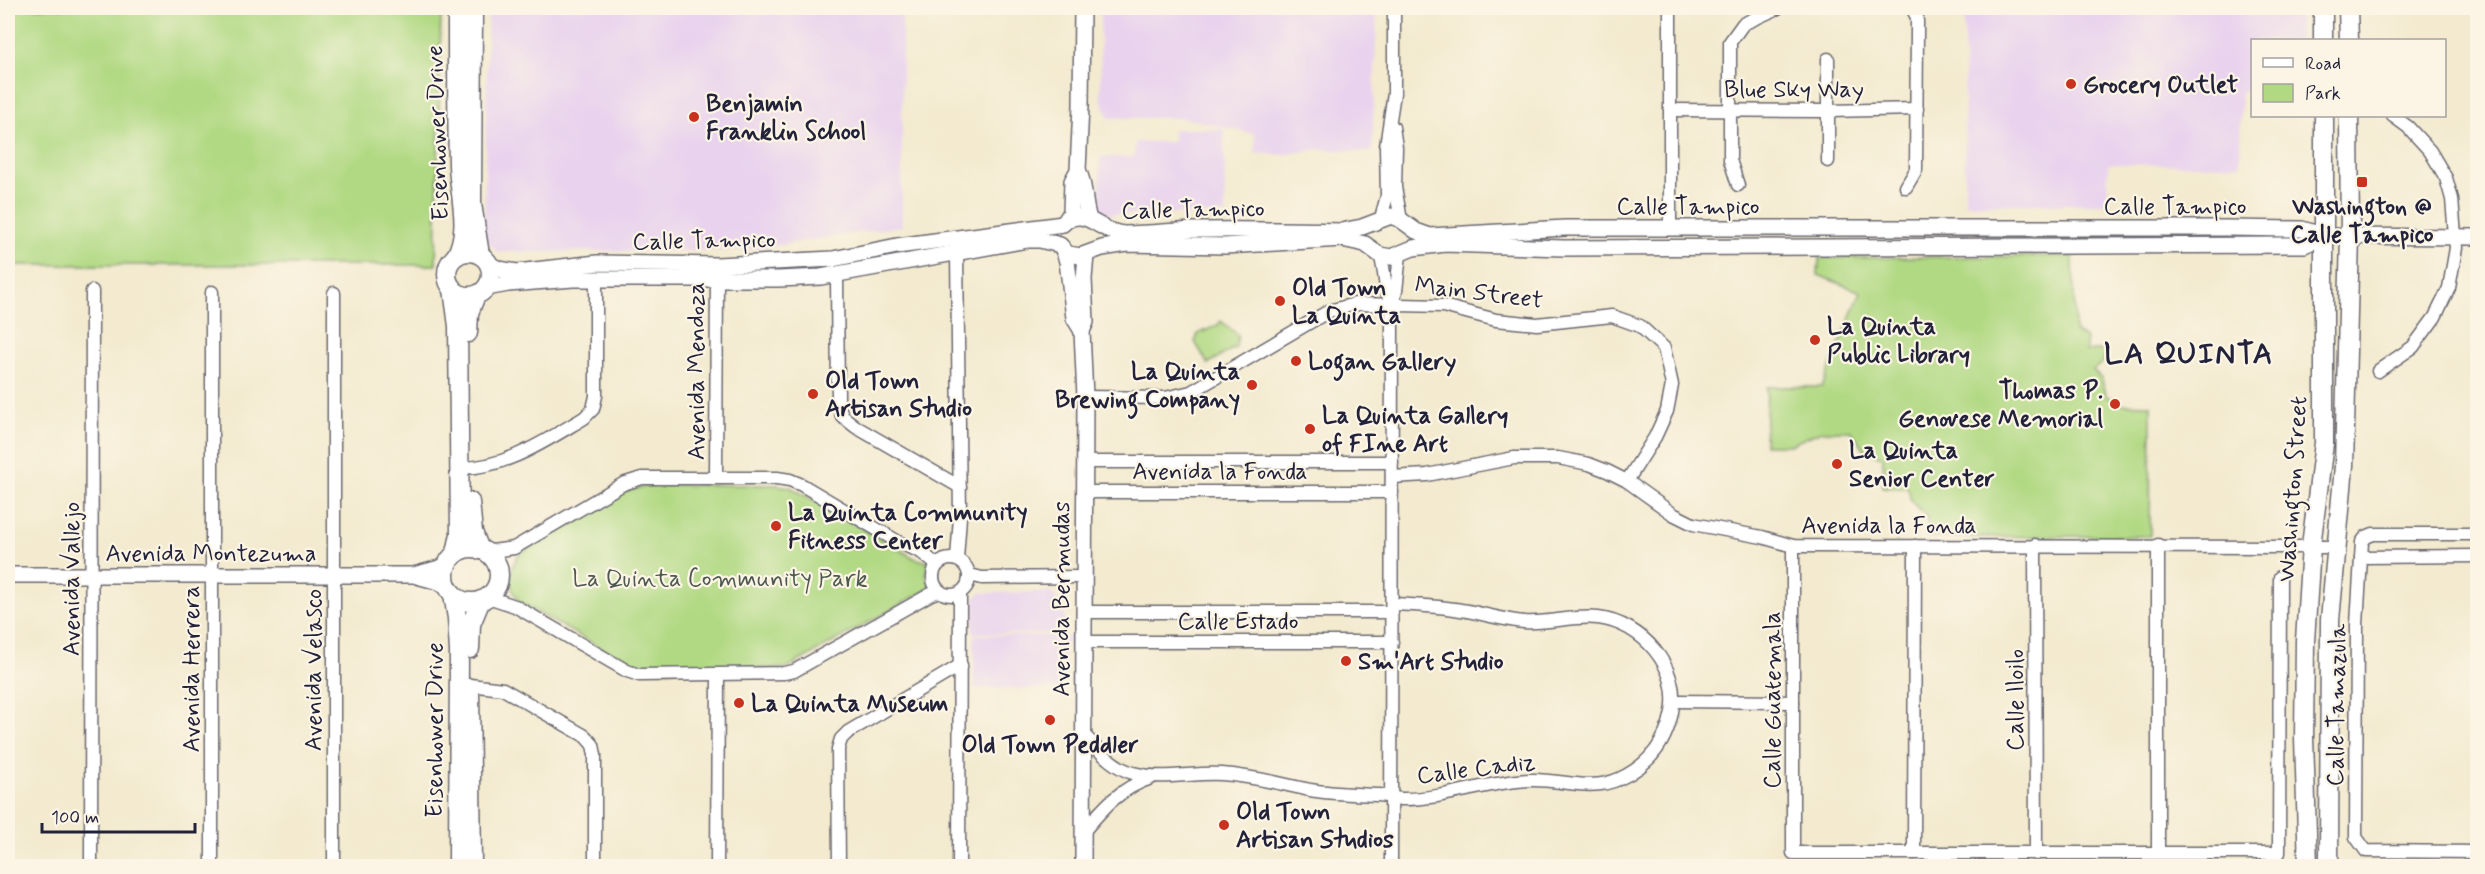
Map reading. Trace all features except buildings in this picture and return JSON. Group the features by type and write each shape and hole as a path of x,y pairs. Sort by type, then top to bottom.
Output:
{"main road":[{"name":"Eisenhower Drive","path":"457,8 458,168 464,227 461,248 447,272 447,278 453,289 458,319 464,468 472,522 483,551 491,556 498,570 497,585 484,599 471,624 472,867"},
{"name":"Eisenhower Drive","path":"458,867 459,651 457,618 446,581 460,534 468,322 481,291 491,276 484,260 472,204 473,8"},
{"path":"2323,8 2323,39"},
{"path":"2348,8 2349,39"},
{"path":"458,97 466,116 473,119"},
{"name":"Washington Street","path":"2308,867 2305,695 2311,546 2324,443 2324,117"},
{"name":"Washington Street","path":"2329,867 2330,620 2344,465 2350,236 2349,117"},
{"name":"Eisenhower Drive","path":"456,256 468,252 484,260"},
{"path":"453,289 463,295 481,291"},
{"path":"451,560 470,548 483,551"},
{"path":"450,591 466,601 484,599"}],"street":[{"name":"Avenida Bermudas","path":"1082,8 1078,170 1072,181 1071,212 1058,233 1067,261 1074,318 1082,331"},
{"path":"1392,304 1386,293 1384,265 1372,247 1370,235 1379,220 1387,196 1386,146 1394,93 1394,8"},
{"path":"1563,248 1604,240 1665,237 1670,229 1670,8"},
{"path":"1738,185 1730,160 1730,42 1743,24 1778,8"},
{"path":"1906,187 1916,170 1917,17 1912,8"},
{"path":"1828,59 1828,161"},
{"name":"Blue Sky Way","path":"1671,110 1917,109"},
{"path":"1390,114 1396,147 1395,187 1404,222 1411,238 1402,253 1392,304 1391,867"},
{"path":"2379,371 2413,347 2435,317 2449,288 2455,262 2456,237 2452,199 2445,178 2430,151 2408,127 2394,117"},
{"name":"Avenida Bermudas","path":"1078,170 1083,181 1084,206 1098,235 1095,247 1089,253 1084,279 1086,321 1082,331 1085,397 1083,867"},
{"name":"Calle Tampico","path":"481,291 533,281 717,272 833,259 897,246 1064,222 1079,216 1091,220 1103,229 1122,234 1195,230 1341,231 1362,227 1391,216 1416,231 1430,236 1566,228 2291,228 2325,236 2478,237"},
{"name":"Calle Tampico","path":"484,260 500,269 518,272 597,263 779,279 837,274 1027,240 1040,240 1062,248 1074,256 1127,244 1225,246 1342,239 1365,244 1378,253 1391,257 1413,248 1445,244 1563,248 2304,245 2325,236"},
{"path":"957,252 960,487 957,559"},
{"name":"Avenida Mendoza","path":"716,477 717,272"},
{"path":"837,274 838,403 842,416 856,427 960,487"},
{"path":"464,468 507,461 585,418 593,409 596,396 596,279"},
{"name":"Avenida Vallejo","path":"91,867 92,291"},
{"name":"Avenida Herrera","path":"212,867 213,292"},
{"name":"Avenida Velasco","path":"334,293 334,867"},
{"name":"Main Street","path":"1085,397 1179,397 1191,393 1329,311 1355,304 1443,306 1496,320 1537,324 1612,316 1640,326 1664,348 1672,385 1667,411 1627,481"},
{"name":"Avenida la Fonda","path":"1392,477 1427,474 1514,458 1539,456 1589,464 1627,481 1673,514 1693,524 1762,537 1793,546 2335,547"},
{"name":"Avenida la Fonda","path":"1084,462 1392,462"},
{"path":"483,551 514,548 623,484 642,478 777,478 802,485 900,543 921,552 937,565"},
{"name":"Avenida la Fonda","path":"1084,492 1392,492"},
{"path":"2478,534 2373,534 2362,542 2361,556 2478,556"},
{"name":"Calle Iloilo","path":"2035,545 2036,854"},
{"path":"2158,545 2158,853"},
{"name":"Calle Guatemala","path":"1793,546 1793,853 1914,853"},
{"path":"1915,546 1914,853 2279,853 2278,612 2280,577"},
{"name":"Calle Tamazula","path":"2361,556 2356,670 2356,837 2366,851 2478,852"},
{"path":"959,867 961,665 958,602 960,593 969,582 970,575 963,562 957,559 943,560 937,565 933,578 939,591 946,594 960,593"},
{"name":"Avenida Montezuma","path":"414,575 451,560"},
{"name":"Avenida Montezuma","path":"8,575 414,575 439,582 450,591"},
{"path":"970,575 982,578 1084,577"},
{"path":"484,599 505,601 627,671 655,676 718,675 794,671 939,591"},
{"name":"Calle Estado","path":"1083,612 1392,608 1462,610 1526,622 1596,617 1615,620 1633,630 1649,644 1662,659 1671,680 1675,701"},
{"name":"Calle Estado","path":"1083,642 1392,642"},
{"path":"839,867 838,749 841,739 848,732 961,665"},
{"path":"717,867 718,675"},
{"path":"471,685 503,689 585,736 593,745 595,755 595,867"},
{"path":"1675,701 1793,702"},
{"name":"Calle Cadiz","path":"1083,734 1106,757 1124,770 1156,776 1219,774 1243,776 1332,793 1402,799 1431,797 1530,780 1596,786 1616,781 1637,770 1653,755 1664,740 1675,701"},
{"name":"Calle Cadiz","path":"1083,832 1117,794 1156,776"}],"shaded area":[{"name":"Benjamin Franklin School","path":"488,8 902,8 902,226 747,250 498,252 484,238"},
{"path":"1100,8 1377,8 1372,152 1318,149 1283,155 1255,153 1255,134 1184,118 1109,118 1101,99"},
{"path":"1964,8 2300,8 2300,39 2251,39 2251,91 2241,92 2240,165 2108,164 2107,204 1965,204"},
{"path":"1173,129 1224,129 1225,214 1104,214 1099,210 1100,157 1134,157 1135,142 1173,142"},
{"path":"1050,592 1059,602 1065,615 1065,634 973,633 973,601 980,593"},
{"path":"974,635 1073,636 1073,644 1064,644 1064,689 974,688"}],"green space":[{"path":"8,8 441,8 436,265 8,265"},
{"path":"2073,256 2075,332 2086,339 2086,351 2106,351 2103,362 2093,370 2102,380 2107,397 2114,398 2115,404 2151,405 2150,536 1928,537 1927,517 1911,501 1908,488 1883,487 1883,457 1866,452 1851,431 1821,431 1790,445 1765,445 1767,387 1822,387 1861,292 1818,275 1819,258"},
{"path":"1221,321 1238,335 1236,347 1208,364 1195,342 1198,334 1218,325"},
{"name":"La Quinta Community Park","path":"653,485 777,485 790,487 914,558 928,562 926,573 930,588 787,668 649,670 637,668 522,604 510,580 512,567 519,554 625,491"}],"place":[{"name":"Grocery Outlet","path":"2071,84"},
{"name":"Benjamin Franklin School","path":"694,117"},
{"name":"Washington @ Calle Tampico","path":"2362,182"},
{"name":"Old Town La Quinta","path":"1280,301"},
{"name":"La Quinta Public Library","path":"1815,340"},
{"name":"Logan Gallery","path":"1296,361"},
{"name":"La Quinta Brewing Company","path":"1252,385"},
{"name":"Old Town Artisan Studio","path":"813,394"},
{"name":"Thomas P. Genovese Memorial","path":"2115,404"},
{"name":"La Quinta Gallery of FIne Art","path":"1310,429"},
{"name":"La Quinta Senior Center","path":"1837,464"},
{"name":"La Quinta Community Fitness Center","path":"776,526"},
{"name":"Sm'Art Studio","path":"1346,661"},
{"name":"La Quinta Museum","path":"739,703"},
{"name":"Old Town Peddler","path":"1050,720"},
{"name":"Old Town Artisan Studios","path":"1224,825"}],"district":[{"name":"LA QUINTA","path":"2189,353"}]}
